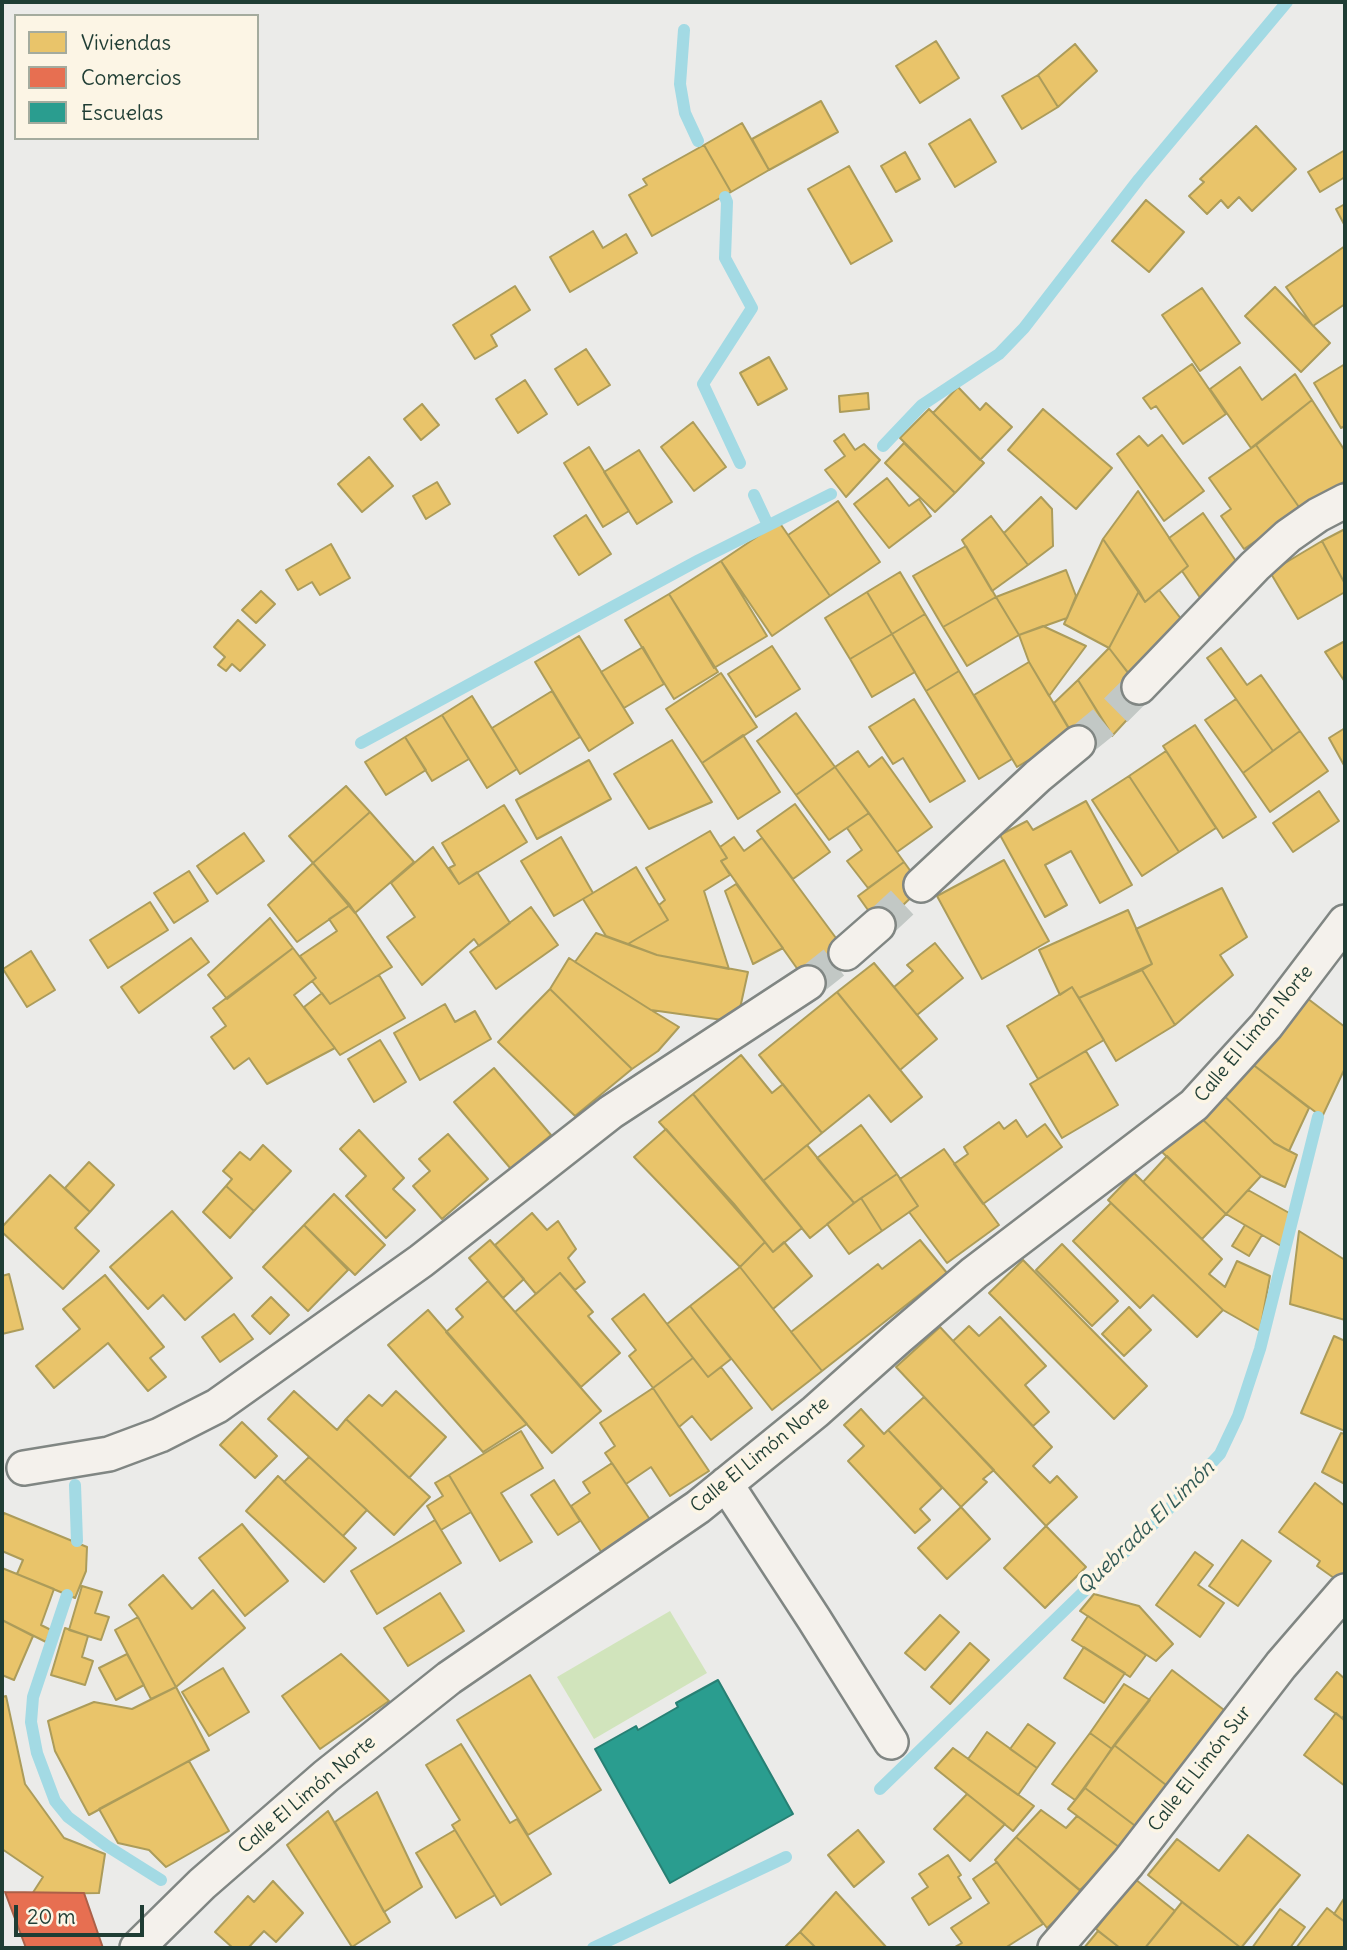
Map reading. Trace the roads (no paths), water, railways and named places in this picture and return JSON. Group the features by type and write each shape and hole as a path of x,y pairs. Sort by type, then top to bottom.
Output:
{"street":[{"path":"1139,687 1255,566 1318,515 1345,502"},
{"path":"921,885 1038,776 1078,743"},
{"name":"Calle El Limón Norte","path":"138,1948 202,1884 326,1776 449,1678 698,1507 815,1412 974,1273 1194,1105 1266,1026 1345,922"},
{"path":"846,953 878,925"},
{"path":"24,1468 109,1454 160,1435 217,1406 421,1261 611,1112 808,983"},
{"path":"726,1484 891,1742"},
{"name":"Calle El Limón Sur","path":"1063,1939 1128,1863 1280,1665 1345,1591"},
{"path":"1030,1948 1063,1939"}],"waterway":[{"path":"883,446 922,405 999,354 1024,328 1139,179 1287,2"},
{"path":"684,30 680,84 685,113 698,141"},
{"path":"725,197 725,258 752,308 703,384 740,463"},
{"path":"361,743 699,560 831,494"},
{"path":"754,495 768,525"},
{"name":"Quebrada El Limón","path":"880,1789 1164,1514 1220,1454 1238,1416 1260,1349 1318,1117"},
{"path":"75,1485 77,1541"},
{"path":"67,1595 33,1697 31,1722 37,1753 55,1801 68,1817 107,1846 161,1880"},
{"name":"Quebrada El Limón","path":"593,1948 786,1857"}],"tunnel":[{"path":"1078,743 1139,687"},
{"path":"878,925 921,885"},
{"path":"808,983 846,953"}]}
